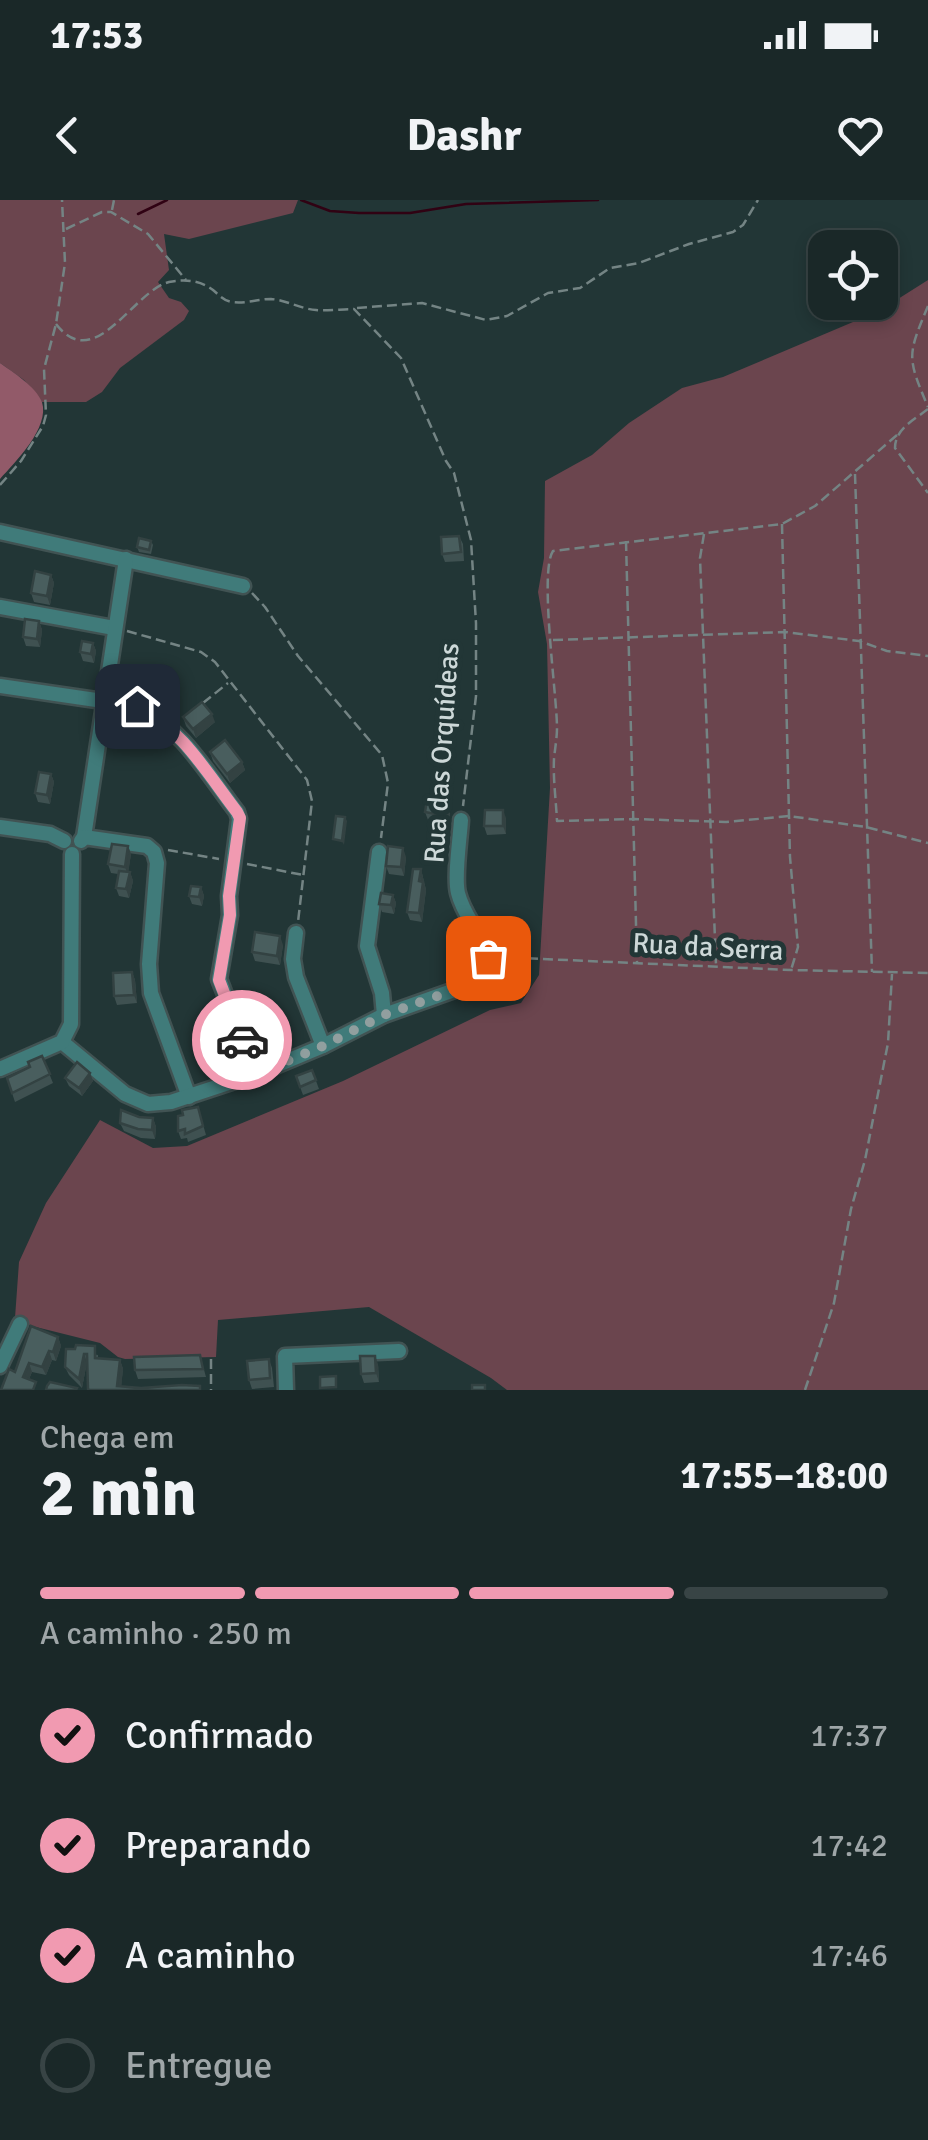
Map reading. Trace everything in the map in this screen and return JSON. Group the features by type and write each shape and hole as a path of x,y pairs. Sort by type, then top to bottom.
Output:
{"street":[{"path":"0,532 243,586"},
{"path":"0,1069 62,1042 71,1024 75,843 126,559"},
{"path":"0,607 114,628"},
{"path":"0,686 137,706 158,716 179,736 237,812 240,818 230,915 219,980 256,1074"},
{"name":"Rua das Orquídeas","path":"461,820 457,891 487,961"},
{"path":"0,827 50,834 75,843 147,846 154,852 158,864 149,964 151,993 189,1097"},
{"path":"379,852 367,946 382,994 384,1015"},
{"path":"296,933 296,977 323,1046"},
{"path":"62,1042 125,1094 148,1104 171,1102 256,1074 384,1015 477,982 487,961"},
{"path":"0,1366 20,1324"},
{"path":"286,1390 285,1356 399,1350"}],"path":[{"path":"0,485 21,461 46,415 44,370 65,263 62,200"},
{"path":"112,212 114,200"},
{"path":"56,324 71,339 92,338 110,330 157,287 186,280 198,282 232,302 276,299 316,310 422,303 486,320 506,316 548,293 580,288 610,268 638,263 732,232 743,225 758,200"},
{"path":"64,230 102,212 112,212 148,234 186,280"},
{"path":"928,306 910,358 928,408 815,506 782,524 553,551 547,566 557,729 557,820 726,822 789,816 866,827 928,843"},
{"name":"Rua das Orquídeas","path":"354,309 400,358 454,473 471,540 476,696 461,820"},
{"path":"897,435 895,448 928,493"},
{"path":"855,471 872,972"},
{"path":"782,524 790,857 798,948 791,970"},
{"path":"704,532 700,558 716,966"},
{"path":"626,541 638,963"},
{"path":"243,586 265,607 298,656 382,754 388,783 379,852"},
{"path":"114,628 174,643 215,662 307,780 312,801 296,933"},
{"path":"551,640 785,632 859,640 887,651 928,656"},
{"path":"200,705 230,682"},
{"path":"147,846 303,875"},
{"name":"Rua da Serra","path":"487,961 498,956 928,973"},
{"path":"805,1390 834,1304 851,1210 865,1160 888,1043 892,973"},
{"path":"212,1360 212,1390"}],"shaded area":[{"path":"0,200 298,200 293,213 189,239 164,234 169,270 158,282 169,298 181,302 189,311 184,320 120,368 102,392 86,402 42,402 24,380 0,363"},
{"path":"928,280 928,1390 507,1390 369,1307 218,1320 216,1357 125,1359 100,1343 15,1318 19,1262 46,1203 100,1120 153,1148 187,1146 343,1081 490,1010 521,1003 539,975 550,788 547,644 538,592 544,558 545,481 592,455 629,423 682,388 723,377 858,320 898,320 898,299"},
{"path":"0,363 35,391 43,412 30,444 0,479"}],"building":[{"path":"459,536 461,552 442,554 441,537"},
{"path":"139,538 151,541 149,550 137,547"},
{"path":"35,571 51,575 47,596 31,593"},
{"path":"25,619 39,621 37,639 23,637"},
{"path":"82,641 93,643 91,654 80,652"},
{"path":"121,670 139,673 137,686 120,681"},
{"path":"202,702 212,714 193,729 183,717"},
{"path":"225,740 242,762 227,774 210,752"},
{"path":"39,772 51,774 47,795 35,793"},
{"path":"427,800 447,802 446,816 425,812"},
{"path":"485,810 503,810 503,826 484,826"},
{"path":"336,816 345,817 342,841 333,839"},
{"path":"112,844 128,846 125,867 108,864"},
{"path":"388,846 403,848 401,867 386,866"},
{"path":"413,869 421,869 419,881 423,882 419,913 407,912"},
{"path":"119,871 130,872 126,889 116,888"},
{"path":"191,886 201,887 199,897 189,896"},
{"path":"381,893 393,895 391,905 379,904"},
{"path":"255,932 280,936 277,956 252,952"},
{"path":"132,972 134,995 114,996 113,973"},
{"path":"42,1056 50,1074 12,1093 7,1078"},
{"path":"77,1062 90,1073 79,1088 65,1078"},
{"path":"312,1070 316,1080 300,1087 296,1076"},
{"path":"198,1107 203,1126 185,1134 185,1129 178,1131 182,1110"},
{"path":"121,1110 153,1118 152,1130 120,1123"},
{"path":"31,1326 58,1337 53,1352 49,1351 42,1367 29,1363 23,1377 36,1382 33,1390 1,1390 9,1369 15,1372"},
{"path":"76,1345 95,1346 95,1358 120,1360 117,1386 182,1385 200,1386 200,1390 90,1390 87,1354 79,1379 65,1367 66,1349 75,1349"},
{"path":"200,1355 203,1369 135,1370 134,1357"},
{"path":"360,1356 375,1356 376,1373 361,1374"},
{"path":"269,1359 270,1378 249,1380 247,1361"},
{"path":"336,1376 336,1387 320,1388 320,1377"},
{"path":"50,1382 77,1388 46,1390"},
{"path":"472,1385 485,1385 485,1390 472,1390"}],"waterway":[{"path":"138,214 167,200"},
{"path":"301,200 330,211 359,213 410,213 466,204 598,200"}],"way so far":[{"path":"242,1040 256,1074 384,1015 477,982 485,972 488,958"}],"route":[{"path":"137,706 158,716 179,736 240,818 219,980 242,1040"}]}
